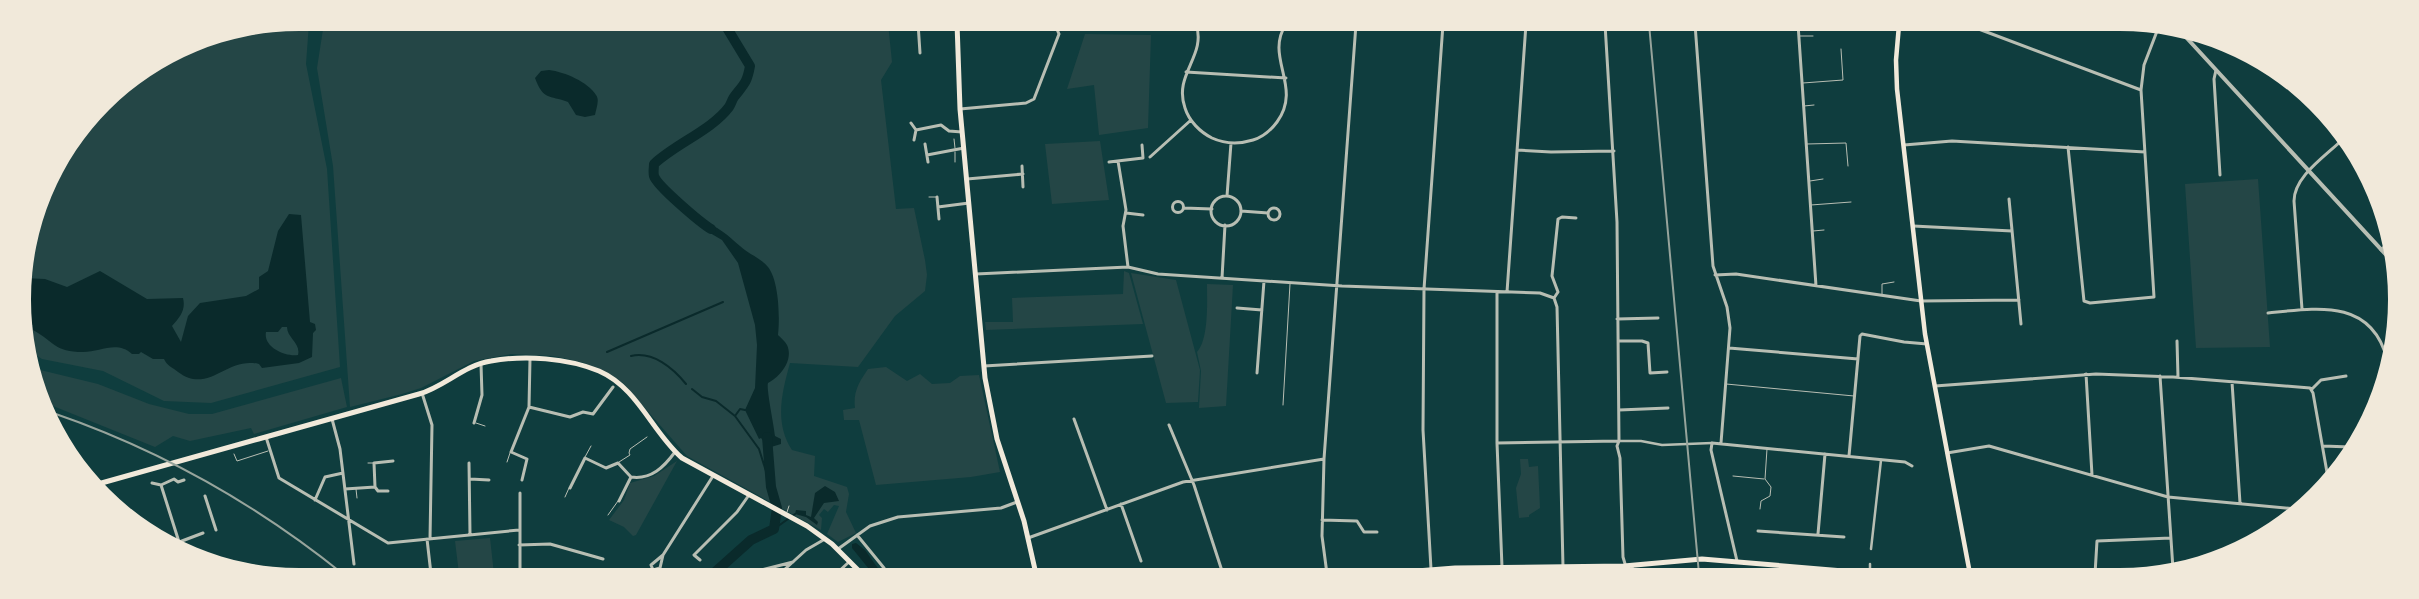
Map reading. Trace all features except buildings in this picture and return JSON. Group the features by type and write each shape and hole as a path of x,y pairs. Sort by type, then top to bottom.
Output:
{"main road":[{"path":"957,31 960,109 984,366 996,439 1028,538 1035,568"},
{"path":"1898,31 1896,75 1926,344 1969,568"},
{"path":"104,482 422,393 481,363 513,358 574,364 608,376 636,399 676,452 713,476 787,513 826,539 856,568"},
{"path":"1499,568 1624,566 1702,560 1816,568"}],"street":[{"path":"919,31 920,54"},
{"path":"960,109 1026,103 1034,99 1059,34 1058,31"},
{"path":"1198,31 1198,45 1181,89 1182,99 1191,120 1209,137 1231,143 1255,139 1273,127 1281,116 1287,100 1286,78 1278,52 1282,31"},
{"path":"1326,568 1322,544 1324,459 1356,31"},
{"path":"1431,568 1423,430 1424,289 1442,31"},
{"path":"1507,292 1526,31"},
{"path":"1605,31 1618,222 1618,453 1620,458 1624,566"},
{"path":"1696,31 1715,275 1727,309 1729,348 1721,443"},
{"path":"1799,31 1816,286"},
{"path":"1984,31 2141,90"},
{"path":"2068,147 2084,301 2090,303 2150,299 2154,297 2141,90 2144,65 2155,34"},
{"path":"2189,40 2384,253"},
{"path":"2216,70 2214,78 2220,175"},
{"path":"1186,72 1286,78"},
{"path":"1150,157 1191,120"},
{"path":"911,123 916,130 914,140"},
{"path":"916,130 941,125 949,131 962,132"},
{"path":"1904,145 1952,141 2145,152"},
{"path":"1227,196 1231,143"},
{"path":"925,144 928,162"},
{"path":"2302,309 2294,194 2297,184 2338,144"},
{"path":"1110,162 1143,158 1142,145"},
{"path":"927,154 964,148"},
{"path":"1517,150 1551,152 1614,151"},
{"path":"1118,161 1126,213 1123,226 1128,267"},
{"path":"1022,166 1024,187"},
{"path":"967,179 1022,174"},
{"path":"1227,196 1239,202 1241,211 1236,222 1225,226 1215,220 1212,209 1217,199 1227,196"},
{"path":"937,197 939,219"},
{"path":"2009,199 2021,324"},
{"path":"938,207 969,203"},
{"path":"1184,208 1212,209"},
{"path":"1241,211 1268,213"},
{"path":"1126,213 1143,215"},
{"path":"1563,567 1556,307 1554,298 1558,292 1552,276 1558,219 1562,216 1576,218"},
{"path":"1222,278 1225,226"},
{"path":"1913,226 2012,231"},
{"path":"976,274 1128,267 1148,273 1338,286 1544,294 1554,298"},
{"path":"1715,275 1728,273 1921,301 2019,300"},
{"path":"1257,372 1264,281"},
{"path":"1497,292 1497,443 1502,567"},
{"path":"1237,308 1262,310"},
{"path":"2268,313 2328,308 2354,315 2376,334 2383,350"},
{"path":"1617,319 1658,318"},
{"path":"1849,456 1860,336 1862,334 1926,344"},
{"path":"1618,341 1642,340 1650,343 1650,373 1667,372"},
{"path":"2177,341 2178,377"},
{"path":"1729,348 1858,359"},
{"path":"984,366 1152,356"},
{"path":"522,480 527,459 511,452 529,406 530,359"},
{"path":"473,423 482,395 481,363"},
{"path":"1934,386 2086,374 2178,377 2312,389"},
{"path":"2086,374 2092,475"},
{"path":"2160,376 2173,563"},
{"path":"2312,389 2321,380 2346,376"},
{"path":"2232,382 2240,503"},
{"path":"529,406 570,418 583,412 590,414 595,412 613,387"},
{"path":"2312,389 2327,469"},
{"path":"422,393 432,425 428,538 430,568"},
{"path":"1619,410 1668,408"},
{"path":"332,419 343,473 354,564"},
{"path":"1074,419 1107,510"},
{"path":"1169,424 1193,481 1221,568"},
{"path":"266,437 279,478 388,543 519,530"},
{"path":"1497,443 1619,441 1680,445 1721,443 1904,462 1912,466"},
{"path":"1712,443 1711,450 1737,561"},
{"path":"1946,453 1989,446 2168,497 2289,507"},
{"path":"2323,446 2344,447"},
{"path":"631,477 651,475 661,468 676,452"},
{"path":"1818,534 1825,454"},
{"path":"570,488 585,458 606,468 618,463 631,477"},
{"path":"1028,538 1178,484 1324,459"},
{"path":"1871,549 1881,460"},
{"path":"388,491 378,491 375,487 374,463 392,461"},
{"path":"470,463 470,534"},
{"path":"315,500 325,477 343,473"},
{"path":"660,568 663,555 713,476"},
{"path":"618,501 631,477"},
{"path":"152,483 161,485 174,479 178,482 184,480"},
{"path":"470,479 489,480"},
{"path":"161,485 178,538"},
{"path":"345,489 375,487"},
{"path":"520,493 520,568"},
{"path":"700,560 693,556 736,512 749,495"},
{"path":"205,496 216,530"},
{"path":"837,549 870,526 898,518 1001,508 1017,502"},
{"path":"1121,504 1141,562"},
{"path":"1322,520 1354,521 1360,525 1364,532 1377,532"},
{"path":"1758,531 1844,536"},
{"path":"183,541 204,533"},
{"path":"856,535 884,568"},
{"path":"2095,568 2097,541 2171,538"},
{"path":"786,568 806,550 826,539"},
{"path":"519,546 550,544 603,559"},
{"path":"652,568 653,562 663,555"},
{"path":"842,568 850,561"},
{"path":"770,568 794,562"}],"lane":[{"path":"1799,36 1813,36"},
{"path":"1802,83 1843,80 1841,50"},
{"path":"1804,106 1814,105"},
{"path":"954,139 955,162"},
{"path":"1807,144 1846,142 1848,166"},
{"path":"1809,181 1823,179"},
{"path":"929,198 937,197"},
{"path":"1810,205 1850,202"},
{"path":"1812,231 1824,230"},
{"path":"1882,296 1882,284 1894,282"},
{"path":"1283,405 1290,283"},
{"path":"1726,384 1854,396"},
{"path":"473,423 485,426"},
{"path":"618,463 630,455 628,452 630,449 648,437"},
{"path":"585,458 591,446"},
{"path":"1764,479 1767,448"},
{"path":"234,454 237,461 269,450"},
{"path":"507,462 511,452"},
{"path":"368,462 374,463"},
{"path":"1733,476 1764,479 1771,487 1770,496 1761,501 1760,509"},
{"path":"356,488 356,498"},
{"path":"565,497 570,488"},
{"path":"608,515 618,501"},
{"path":"787,513 790,506"}],"shaded area":[{"path":"308,31 306,64 327,169 340,367 211,403 164,401 103,371 42,359 37,356 36,352 31,300 36,247 45,213 59,181 76,150 87,136 110,110 136,87 150,76 181,59 213,45 247,36"},
{"path":"323,31 889,31 892,62 881,80 896,209 914,208 927,275 925,291 895,316 858,367 790,363 781,407 783,429 786,440 792,450 815,456 814,476 847,487 849,494 846,512 856,533 838,542 827,534 839,506 834,505 828,512 824,509 819,515 822,518 821,530 687,456 623,383 585,363 553,356 511,354 474,361 421,388 350,407 333,166 317,68"},
{"path":"1085,34 1151,35 1148,128 1099,135 1094,85 1067,89"},
{"path":"549,70 576,78 588,86 598,99 595,115 585,117 576,115 568,102 547,96 541,90 535,78 541,71"},
{"path":"1100,141 1109,200 1052,204 1045,144"},
{"path":"2258,179 2270,347 2196,348 2185,184"},
{"path":"289,214 301,215 310,322 315,324 316,330 313,333 312,357 299,363 262,368 259,364 247,363 237,365 209,377 189,378 170,366 164,359 153,359 141,352 139,354 132,354 126,350 114,347 89,352 73,352 55,346 33,330 31,300 32,278 45,279 67,287 100,271 147,299 183,298 183,310 172,326 181,342 188,316 200,303 246,296 259,289 259,277 268,271 278,231","holes":["282,327 287,327 298,347 298,355 281,353 271,346 266,337 266,332 278,332"]},
{"path":"701,223 717,228 727,235 743,249 762,261 772,273 777,290 779,309 778,335 787,345 789,356 785,367 777,377 768,383 775,436 781,439 781,444 771,447 769,451 764,446 765,443 761,438 759,439 745,410 755,388 757,345 755,325 738,263 722,240 710,233"},
{"path":"1124,271 1129,273 1143,324 986,330 985,322 1013,322 1012,298 1123,294"},
{"path":"1131,273 1176,280 1200,370 1198,402 1166,403"},
{"path":"1207,284 1233,285 1226,406 1199,408 1201,371 1197,352 1204,338"},
{"path":"886,367 907,381 920,374 932,384 950,383 960,376 979,375 1000,472 971,477 876,485 859,420 844,420 843,410 855,408 857,387 868,369"},
{"path":"40,370 98,384 149,404 189,414 212,414 341,378 347,407 254,434 251,428 190,441 173,436 155,447 54,406"},
{"path":"1520,459 1528,459 1529,467 1538,466 1540,508 1529,515 1529,517 1519,518 1516,488 1521,474"},
{"path":"677,461 636,535 633,536 624,527 609,520 624,500 630,483 654,476"},
{"path":"825,486 835,492 839,501 824,503 814,518 818,522 817,525 806,517 795,514 796,510 806,511 806,515 811,517 815,493"},
{"path":"490,538 493,568 458,568 455,541"},
{"path":"856,543 865,550 878,568 868,568 852,548 852,544"}],"waterway":[{"path":"711,229 663,188 654,176 654,164 713,123 729,107 743,86 750,66 729,31"},
{"path":"607,352 723,302"},
{"path":"631,356 639,355 655,358 675,372 686,384"},
{"path":"692,389 702,397 716,401 735,416 759,449 771,487"},
{"path":"735,416 740,409 745,410"},
{"path":"720,568 751,540 774,529 777,508 771,487 767,437"},
{"path":"774,529 795,514"}],"railway":[{"path":"1650,31 1698,568"},
{"path":"58,415 130,443 205,481 276,524 335,568"}]}
